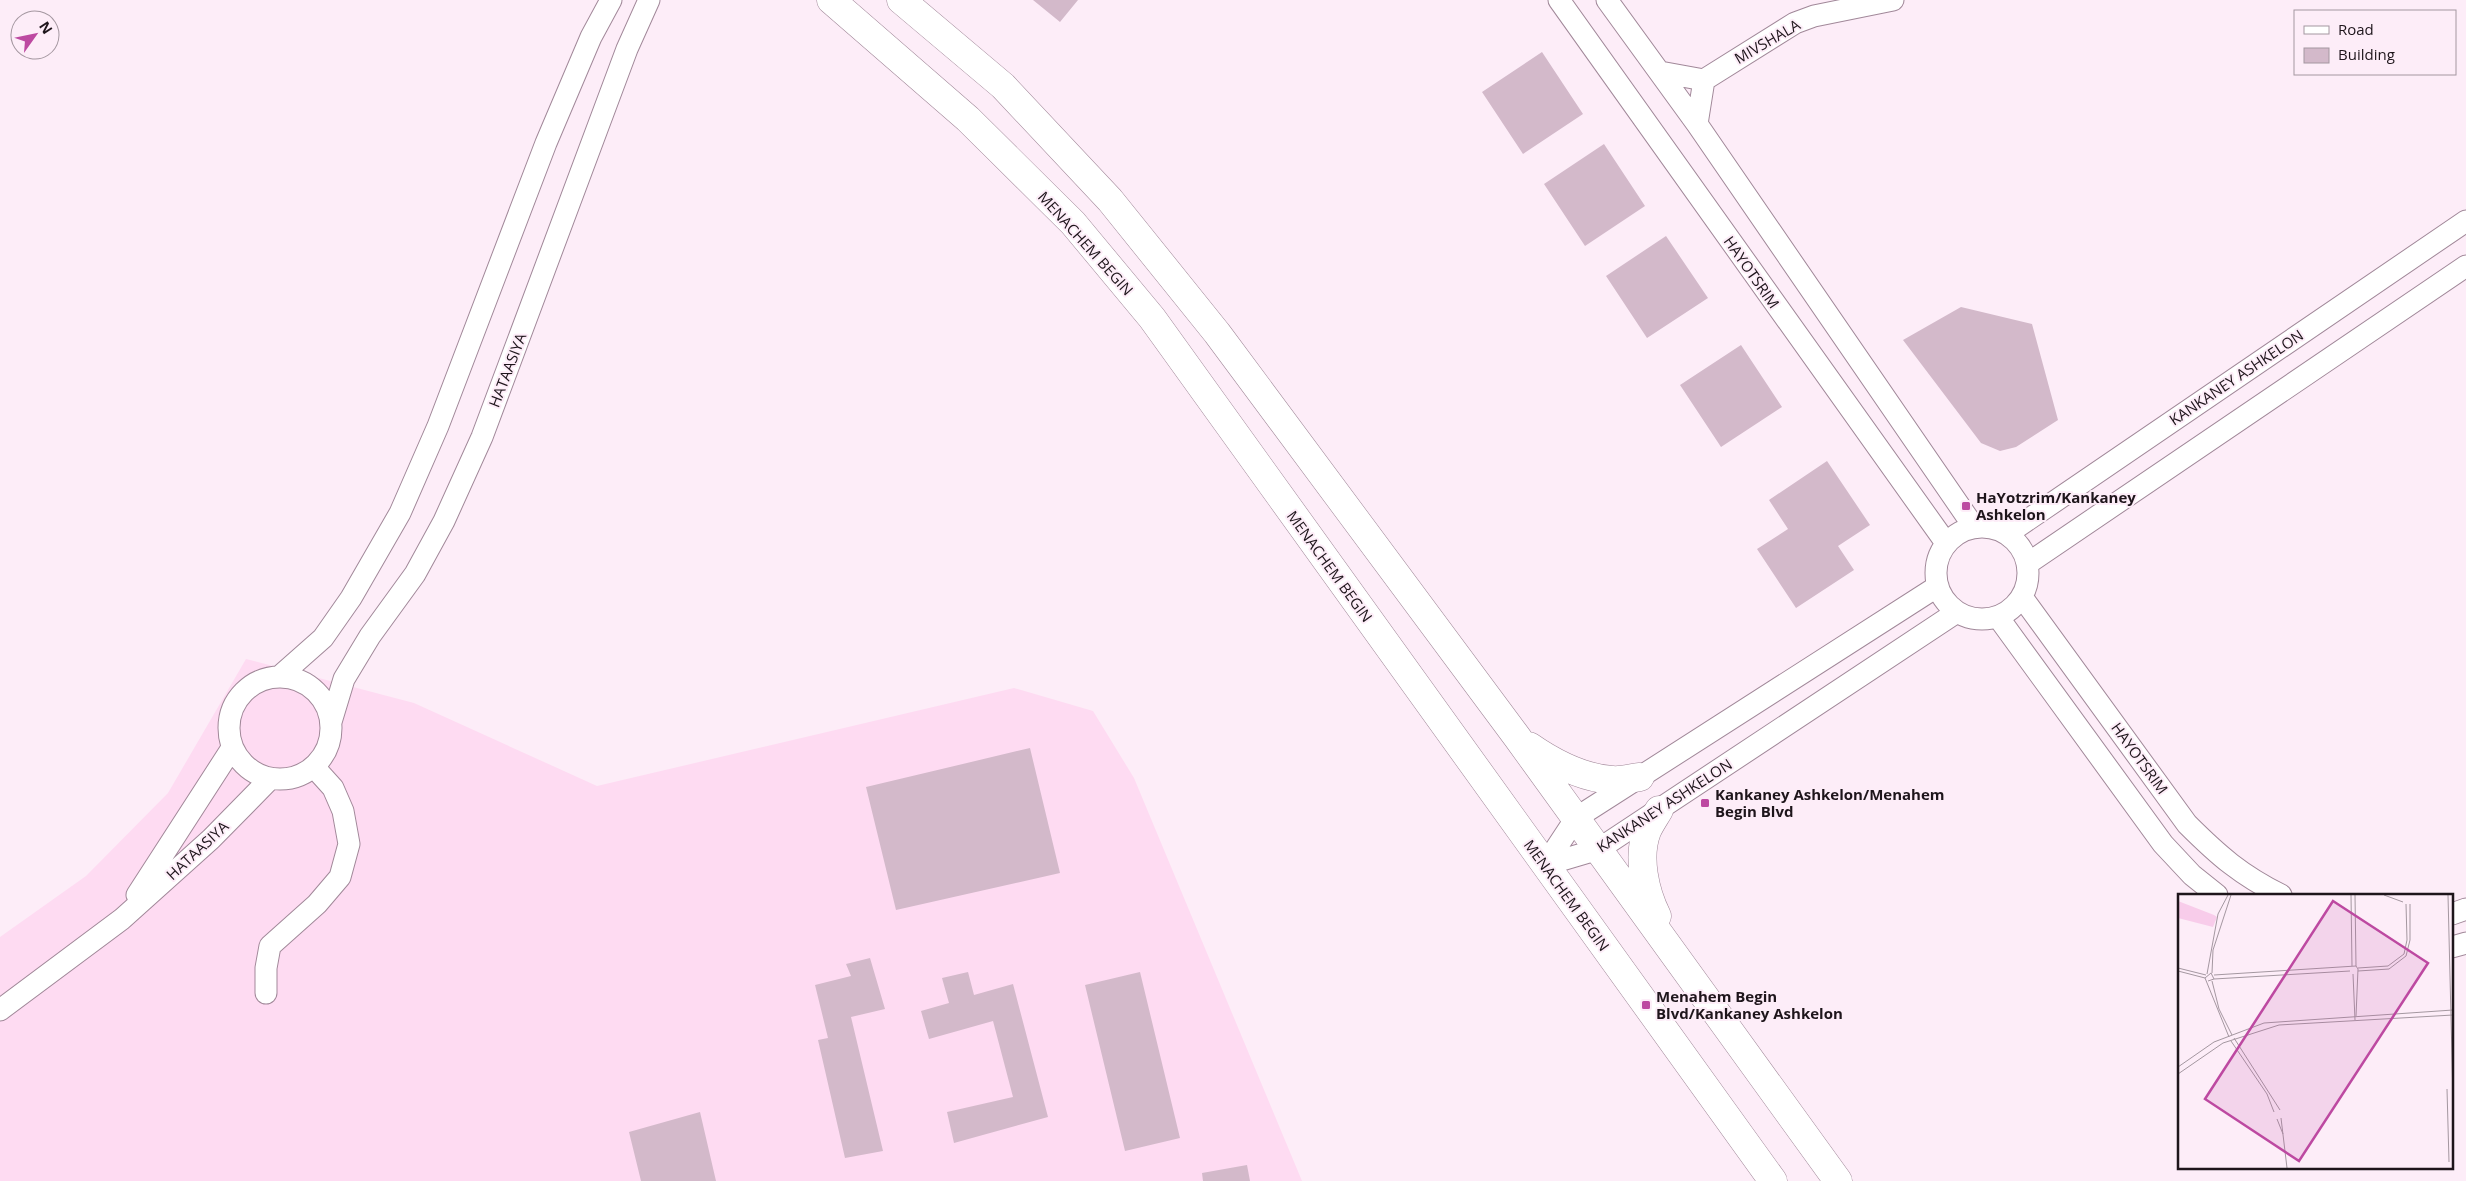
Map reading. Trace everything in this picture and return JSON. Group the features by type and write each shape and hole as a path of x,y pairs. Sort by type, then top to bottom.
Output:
{"main road":[{"name":"MENACHEM BEGIN","path":"831,0 917,73 982,133 1072,223 1152,318 1773,1181"},
{"path":"901,0 1003,86 1110,200 1217,332 1599,849 1838,1181"},
{"path":"1517,737 1547,759 1581,773 1612,780 1640,777"},
{"path":"1659,810 1647,832 1642,855 1646,884 1655,913 1675,954"}],"street":[{"path":"280,676 323,638 351,598 400,513 469,347 546,143 591,37 611,0"},
{"name":"HATAASIYA","path":"331,722 344,679 370,636 415,574 444,521 482,437 626,49 649,0"},
{"name":"HAYOTSRIM","path":"1558,0 1946,543"},
{"path":"1607,0 1697,124 1974,527"},
{"name":"MIVSHALA","path":"1704,80 1795,22 1814,16 1893,0"},
{"path":"1660,72 1704,80 1697,124"},
{"name":"KANKANEY ASHKELON","path":"2007,534 2466,221"},
{"path":"2027,564 2466,266"},
{"path":"1986,526 2007,534 2020,547 2027,564 2029,575 2022,596 2012,609 1998,617 1973,619 1957,612 1949,605 1938,586 1936,571 1938,556 1946,543 1958,532 1974,527 1986,526"},
{"path":"1545,864 1576,818 1938,586"},
{"name":"HAYOTSRIM","path":"2022,596 2187,824 2214,851 2250,879 2279,894"},
{"name":"KANKANEY ASHKELON","path":"1545,864 1599,849 1957,612"},
{"path":"1998,617 2163,844 2192,875 2216,894"},
{"path":"280,676 295,679 309,686 320,696 328,709 331,722 328,748 314,767 301,775 286,780 270,779 254,773 248,768 241,762 232,748 228,731 230,714 237,699 248,687 258,681 280,676"},
{"name":"HATAASIYA","path":"122,918 232,748"},
{"path":"266,993 266,968 270,946 317,904 340,877 349,844 343,811 333,788 314,767"},
{"name":"HATAASIYA","path":"0,1010 122,918 211,839 270,779"},
{"path":"2454,913 2466,909"}],"shaded area":[{"path":"246,659 414,703 597,786 1014,688 1093,711 1134,778 1302,1181 0,1181 0,937 86,876 168,793"}],"building":[{"path":"1033,0 1078,0 1060,22"},
{"path":"1542,52 1583,114 1523,154 1482,92"},
{"path":"1604,144 1645,206 1585,246 1544,184"},
{"path":"1666,236 1708,298 1647,338 1606,276"},
{"path":"1961,307 2032,324 2058,420 2016,447 2000,451 1981,443 1903,340"},
{"path":"1741,345 1782,407 1721,447 1680,385"},
{"path":"1827,461 1870,525 1838,546 1854,570 1796,608 1757,549 1788,529 1769,500"},
{"path":"1030,748 1060,873 896,910 866,787"},
{"path":"870,958 885,1009 851,1017 883,1151 845,1158 818,1040 828,1038 815,985 851,976 846,964"},
{"path":"968,972 974,995 1013,984 1048,1117 954,1143 947,1112 1013,1097 993,1021 929,1039 921,1011 949,1003 942,978"},
{"path":"1140,972 1180,1138 1125,1151 1085,985"},
{"path":"700,1112 716,1181 641,1181 629,1132"},
{"path":"1247,1165 1250,1181 1203,1181 1202,1173"}],"place":[{"name":"HaYotzrim/Kankaney Ashkelon","path":"1966,506"},
{"name":"Kankaney Ashkelon/Menahem Begin Blvd","path":"1705,803"},
{"name":"Menahem Begin Blvd/Kankaney Ashkelon","path":"1646,1005"}]}
